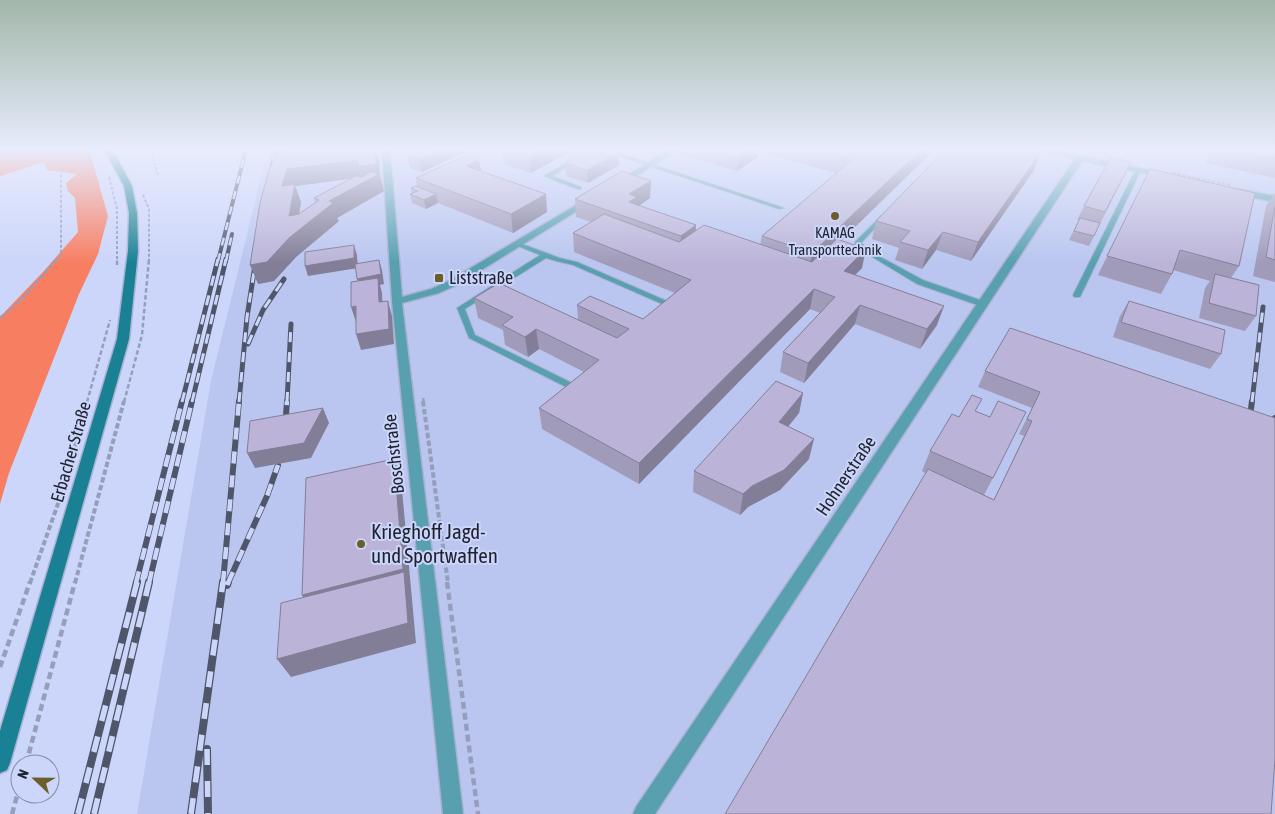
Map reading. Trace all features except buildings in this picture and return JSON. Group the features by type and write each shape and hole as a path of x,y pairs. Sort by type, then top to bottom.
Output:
{"main road":[{"name":"Erbacher Straße","path":"0,763 123,339 133,251 133,213 128,187"}],"street":[{"name":"Boschstraße","path":"389,187 397,301 453,814"},
{"path":"397,301 435,291 453,283 612,187"},
{"name":"Hohnerstraße","path":"643,814 1061,187"},
{"path":"1231,190 1275,199"}],"lane":[{"path":"714,187 780,208"},
{"path":"1077,295 1130,187"},
{"path":"892,208 857,243 871,254 920,282 983,304"},
{"path":"517,244 558,260 575,263 672,305"},
{"path":"544,255 461,308 472,336 566,384"}],"path":[{"path":"0,318 22,299 61,255 61,187"},
{"path":"113,187 118,215 117,269"},
{"path":"72,455 111,314"},
{"path":"422,391 478,814"},
{"path":"0,667 62,492"}],"shaded area":[{"path":"67,187 100,187 108,216 98,254 79,294 9,473 0,504 0,317 78,232 75,198 68,191"},
{"path":"259,187 1275,187 1275,814 137,814 211,381"}],"railway":[{"path":"218,261 237,187"},
{"path":"226,261 232,234"},
{"path":"182,402 218,259"},
{"path":"192,402 226,259"},
{"path":"239,402 247,317 256,259"},
{"path":"248,344 263,310 284,279"},
{"path":"1252,402 1263,307"},
{"path":"287,402 291,324"},
{"path":"136,583 182,401"},
{"path":"149,583 192,401"},
{"path":"223,583 239,401"},
{"path":"285,429 287,401"},
{"path":"1249,424 1252,401"},
{"path":"1275,418 1275,445"},
{"path":"228,583 267,496 278,465"},
{"path":"78,814 137,582"},
{"path":"94,814 149,582"},
{"path":"191,814 223,582"},
{"path":"207,749 208,814"}],"place":[{"name":"KAMAG Transporttechnik","path":"835,216"},
{"name":"Liststraße","path":"439,278"},
{"name":"Krieghoff Jagd- und Sportwaffen","path":"361,544"}]}
